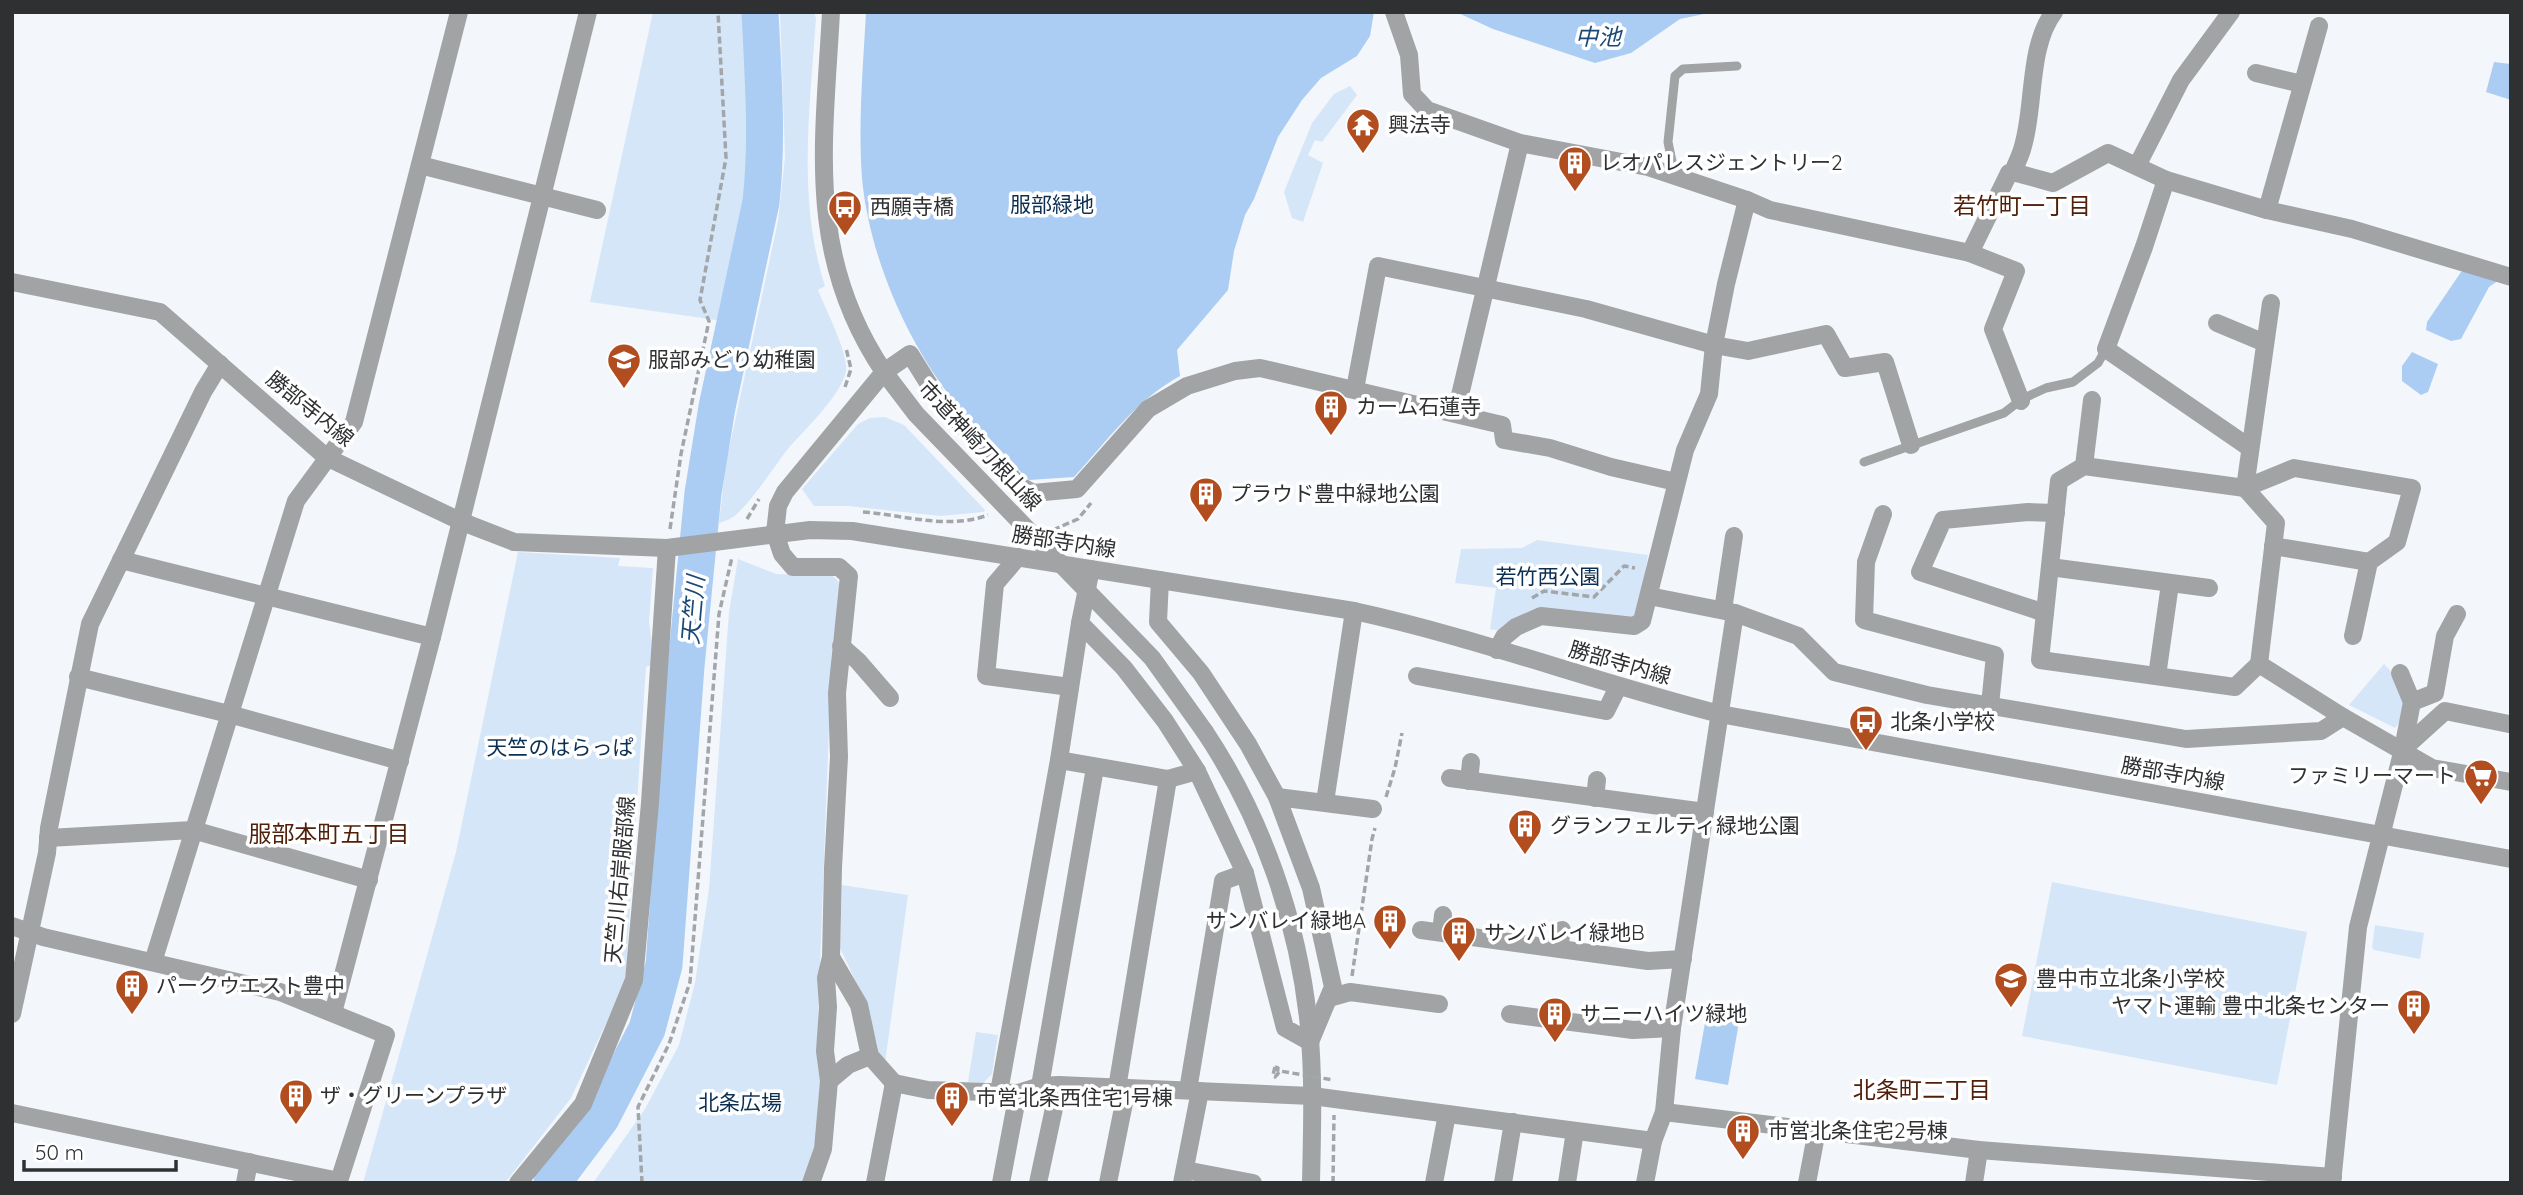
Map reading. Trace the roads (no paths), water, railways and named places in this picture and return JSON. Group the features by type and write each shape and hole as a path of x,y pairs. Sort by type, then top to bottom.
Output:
{"street":[{"path":"153,962 296,501 354,422 459,12"},
{"path":"333,1013 432,637 588,12"},
{"name":"市道神崎刀根山線","path":"831,12 823,152 825,211 829,240 845,297 855,321 884,372 915,414 1152,658 1223,760 1249,811 1279,888 1299,965 1310,1042 1311,1183"},
{"path":"1394,12 1409,55 1412,94 1426,110 1520,143 1648,167 1770,210 1970,253 2016,271 1993,329 2021,401"},
{"path":"1970,253 2023,147 2038,53 2048,19 2054,12"},
{"path":"2137,166 2182,80 2231,12"},
{"path":"2267,210 2319,26"},
{"path":"2256,73 2302,84"},
{"path":"1456,412 1520,143"},
{"path":"2012,172 2053,183 2108,153 2166,180 2267,210 2352,229 2511,277"},
{"path":"421,165 597,210"},
{"path":"2166,180 2106,349 2250,448"},
{"path":"1497,650 1504,637 1523,623 1541,616 1634,626 1642,621 1675,482 1685,450 1709,394 1714,345 1747,200"},
{"path":"1355,389 1378,266 1586,309 1714,345 1748,351 1826,334 1845,368 1885,362 1911,445"},
{"name":"勝部寺内線","path":"12,282 160,313 326,457 460,521 514,542 673,547 810,530 852,531 1018,557 1354,611 1408,623 1618,687 1720,714 2511,859"},
{"path":"2272,303 2245,488 2276,523 2259,664 2235,687 2040,660 2059,481 2084,466 2245,488 2294,468 2412,488 2397,542 2369,562 2353,636"},
{"path":"2217,323 2266,343"},
{"path":"811,1183 822,1149 829,1081 825,1051 828,1007 826,978 831,957 841,646 849,576 839,567 793,567 782,554 775,534 778,506 785,492 884,372 910,354 940,402 1018,485 1033,493 1077,489 1148,408 1187,386 1235,371 1260,368 1456,412 1502,425 1504,440 1550,448 1611,467 1675,482"},
{"path":"12,1014 90,624 199,400 220,365"},
{"path":"2084,466 2092,400"},
{"path":"2045,613 1920,572 1943,520 2028,512 2056,513"},
{"path":"1883,514 1866,562 1864,620 1995,655 1990,705"},
{"path":"1645,1183 1653,1141 1664,1112 1672,1028 1720,714 1734,536"},
{"name":"天竺川右岸服部線","path":"518,1183 583,1104 634,979 673,547"},
{"path":"2273,547 2369,562"},
{"path":"1018,557 995,584 986,676 1070,687"},
{"path":"121,560 432,637"},
{"path":"2050,567 2208,589"},
{"path":"1001,1183 1009,1092 1080,623 1091,569"},
{"path":"1080,623 1124,668 1165,721 1197,771 1245,873 1285,1028 1310,1042 1333,987 1311,888 1276,797 1248,744 1201,673 1158,622 1160,580"},
{"path":"2157,676 2170,584"},
{"path":"1648,596 1729,612 1798,636 1834,672 1927,695 2186,739 2321,731 2343,717"},
{"path":"1325,802 1354,611"},
{"path":"2412,702 2435,693 2445,636 2457,614"},
{"path":"841,646 890,698"},
{"path":"2259,664 2343,717 2432,768 2511,782"},
{"path":"1664,1112 1979,1150 2332,1180 2358,927 2403,749 2412,702 2400,673"},
{"path":"1417,676 1606,711 1618,687"},
{"path":"78,677 229,714 400,761"},
{"path":"2403,749 2445,711 2509,724"},
{"path":"1059,760 1168,779 1197,771"},
{"path":"1469,781 1471,762"},
{"path":"1040,1086 1095,768"},
{"path":"1450,778 1596,789 1705,812"},
{"path":"1108,1183 1168,779"},
{"path":"1276,797 1325,802 1377,813"},
{"path":"48,838 193,830 369,880"},
{"path":"1245,873 1223,881 1184,1176 1253,1183"},
{"path":"1421,930 1442,923 1559,948 1648,961 1683,959"},
{"path":"12,926 279,992 386,1035 339,1181 307,1179 249,1162 12,1112"},
{"path":"1559,948 1562,930"},
{"path":"831,957 859,1005 870,1056 894,1083 929,1090 1009,1092 1040,1086 1059,1086 1312,1096 1653,1141"},
{"path":"1329,998 1350,992 1439,1004"},
{"path":"1510,1014 1633,1030 1672,1028"},
{"path":"829,1081 848,1065 870,1056"},
{"path":"875,1183 894,1083"},
{"path":"1038,1183 1059,1086"},
{"path":"1434,1183 1447,1114"},
{"path":"1503,1183 1513,1122"},
{"path":"1567,1183 1575,1130"},
{"path":"1807,1183 1816,1130"},
{"path":"822,1149 826,1183"},
{"path":"1974,1183 1979,1150"},
{"path":"245,1183 249,1162"}],"lane":[{"path":"1675,176 1668,142 1675,76 1683,69 1737,66"},
{"path":"1864,462 2004,413 2046,388 2073,382 2098,363 2106,349"}],"water":[{"name":"服部緑地","path":"866,12 1374,12 1370,36 1357,56 1321,78 1302,100 1278,137 1245,215 1234,251 1228,290 1177,350 1180,376 1136,409 1074,477 1029,480 975,425 940,382 907,328 894,299 873,238 862,178 861,116"},
{"name":"中池","path":"1456,12 1747,12 1704,14 1680,19 1631,53 1595,63 1493,29"},
{"path":"2494,62 2511,64 2511,100 2486,92"},
{"path":"2465,270 2499,280 2489,287 2461,339 2451,341 2426,330 2427,322"},
{"path":"2412,352 2438,364 2428,392 2421,395 2402,381 2402,366"},
{"path":"1708,1006 1741,1011 1728,1085 1695,1079"}],"waterway":[{"name":"天竺川","path":"552,1183 601,1118 647,1029 664,965 686,666 703,493 717,407 761,202 765,131 760,12"}],"place":[{"name":"興法寺","path":"1363,155"},
{"name":"レオパレスジェントリー2","path":"1575,193"},
{"name":"西願寺橋","path":"845,237"},
{"name":"服部みどり幼稚園","path":"624,390"},
{"name":"カーム石蓮寺","path":"1331,437"},
{"name":"プラウド豊中緑地公園","path":"1206,524"},
{"name":"北条小学校","path":"1866,752"},
{"name":"ファミリーマート","path":"2481,806"},
{"name":"グランフェルティ緑地公園","path":"1525,856"},
{"name":"サンバレイ緑地A","path":"1390,951"},
{"name":"サンバレイ緑地B","path":"1459,963"},
{"name":"豊中市立北条小学校","path":"2011,1009"},
{"name":"パークウエスト豊中","path":"132,1016"},
{"name":"ヤマト運輸 豊中北条センター","path":"2414,1036"},
{"name":"サニーハイツ緑地","path":"1555,1044"},
{"name":"ザ・グリーンプラザ","path":"296,1126"},
{"name":"市営北条西住宅1号棟","path":"952,1128"},
{"name":"市営北条住宅2号棟","path":"1743,1161"}],"district":[{"name":"若竹町一丁目","path":"2022,206"},
{"name":"服部本町五丁目","path":"329,834"},
{"name":"北条町二丁目","path":"1922,1090"}],"park label":[{"name":"若竹西公園","path":"1548,577"},
{"name":"天竺のはらっぱ","path":"560,748"},
{"name":"北条広場","path":"740,1103"}]}
